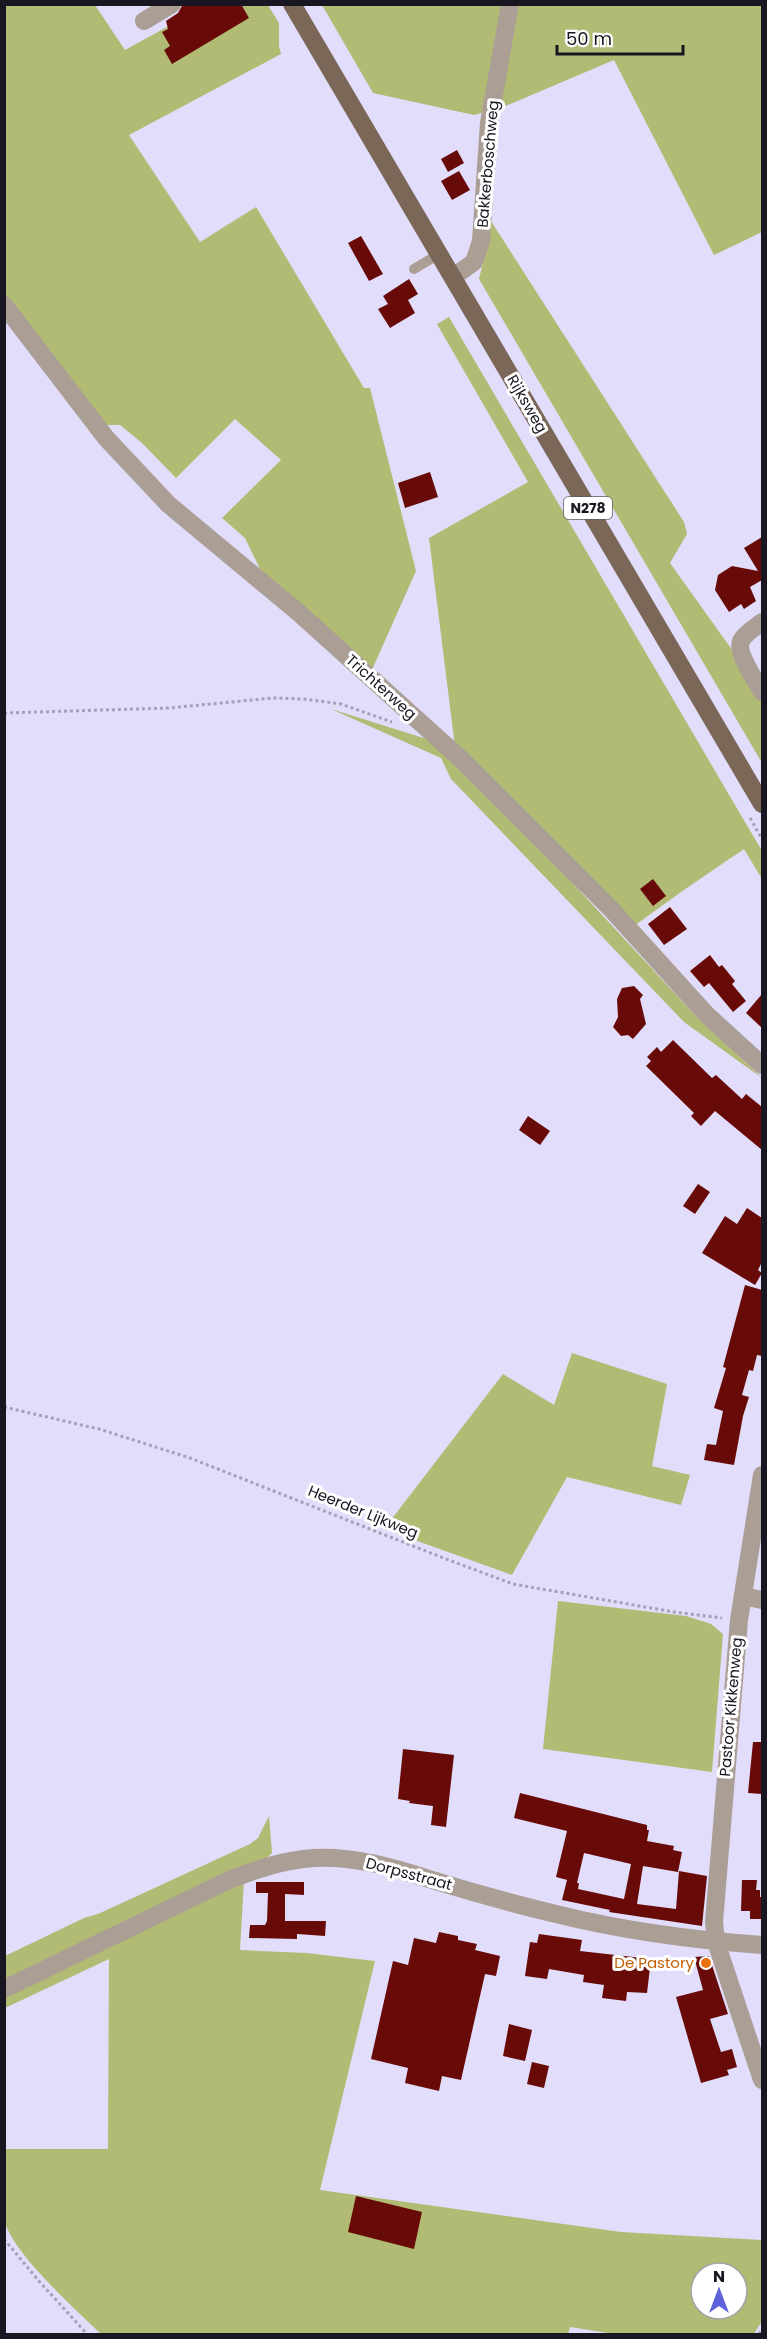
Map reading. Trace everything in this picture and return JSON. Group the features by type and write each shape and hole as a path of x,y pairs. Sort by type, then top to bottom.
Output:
{"main road":[{"name":"Rijksweg","path":"292,4 762,804"}],"street":[{"path":"144,21 172,4"},
{"name":"Bakkerboschweg","path":"453,277 474,262 481,242 489,123 510,4"},
{"name":"Trichterweg","path":"4,305 106,438 168,504 298,613 463,761 612,910 707,1015 762,1065"},
{"path":"762,622 740,642 740,653 762,692"},
{"name":"Pastoor Kikkenweg","path":"762,1475 743,1596 723,1792 714,1913 716,1941 762,2080"},
{"path":"743,1596 762,1600"},
{"name":"Dorpsstraat","path":"4,1989 231,1880 265,1866 313,1858 354,1860 395,1868 573,1918 640,1932 762,1945"}],"lane":[{"path":"414,269 439,254"}],"path":[{"path":"4,713 170,708 283,698 341,704 401,726"},
{"name":"Heerder Lijkweg","path":"4,1407 99,1429 190,1458 454,1563 513,1584 674,1612 718,1617"},
{"path":"4,2240 87,2334"},
{"path":"759,2334 762,2330"}],"green space":[{"path":"4,5 95,5 125,50 207,5 268,5 279,23 281,54 129,135 200,242 256,207 364,388 370,388 416,571 371,672 262,573 245,538 222,518 281,460 235,419 176,478 142,443 120,425 102,425 5,298"},
{"path":"322,5 762,5 762,232 714,255 614,60 503,107 474,115 373,93"},
{"path":"489,218 684,522 687,534 670,563 735,654 762,703 762,763 479,279 485,255"},
{"path":"449,317 762,851 762,879 744,849 634,926 455,747 429,538 528,482 437,324"},
{"path":"331,709 430,740 540,848 694,1014 762,1078 684,1022 451,779 441,758"},
{"path":"572,1353 667,1384 652,1466 690,1475 681,1505 567,1477 512,1575 384,1529 503,1374 554,1405"},
{"path":"558,1601 686,1616 711,1624 723,1634 712,1772 543,1749"},
{"path":"269,1816 272,1853 244,1880 240,1950 306,1953 375,1961 320,2190 621,2232 762,2240 762,2321 754,2334 614,2334 570,2327 568,2334 101,2334 62,2297 21,2251 5,2223 4,2149 108,2149 109,1959 5,2008 5,1956 250,1844 258,1838"}],"building":[{"path":"183,4 241,4 249,18 172,64 164,50 170,46 162,32 168,29 166,21 178,13"},
{"path":"457,150 464,163 448,172 441,159"},
{"path":"459,171 470,190 452,200 441,181"},
{"path":"361,236 383,274 369,281 348,243"},
{"path":"409,279 418,294 408,300 415,313 390,328 378,309 388,304 383,296"},
{"path":"430,472 438,497 405,508 398,483"},
{"path":"762,537 762,580 750,587 756,601 744,609 741,604 729,612 715,590 718,575 732,566 758,571 744,548"},
{"path":"653,879 666,896 653,906 640,889"},
{"path":"670,907 687,929 664,945 648,924"},
{"path":"710,955 719,967 722,965 735,981 732,984 746,1001 733,1012 709,983 704,987 690,971"},
{"path":"634,986 643,995 640,999 646,1024 633,1039 628,1035 621,1036 613,1027 618,1017 617,999 622,988"},
{"path":"762,994 762,1028 746,1013"},
{"path":"673,1040 712,1078 716,1075 742,1099 746,1094 762,1107 762,1150 715,1111 701,1126 691,1116 694,1113 646,1066 651,1061 647,1057 657,1047 661,1052"},
{"path":"528,1116 550,1131 540,1145 519,1130"},
{"path":"698,1184 710,1192 695,1214 683,1206"},
{"path":"747,1208 762,1218 762,1262 758,1270 762,1273 755,1285 702,1253 725,1216 737,1224"},
{"path":"745,1285 762,1290 762,1356 757,1355 753,1371 749,1370 742,1395 749,1397 734,1465 704,1460 707,1444 716,1445 723,1411 714,1408 726,1368 723,1367"},
{"path":"753,1742 762,1742 762,1794 748,1793"},
{"path":"403,1749 454,1755 446,1827 431,1825 433,1806 398,1799"},
{"path":"520,1793 647,1825 647,1830 649,1830 647,1841 674,1846 673,1850 682,1852 678,1872 643,1866 637,1904 676,1909 679,1871 707,1876 702,1926 609,1912 610,1910 562,1900 567,1880 571,1881 556,1877 567,1831 514,1818","holes":["584,1853 631,1864 624,1899 578,1889 579,1883 577,1883"]},
{"path":"742,1880 757,1880 756,1890 760,1890 760,1897 762,1897 762,1919 750,1919 750,1911 741,1911"},
{"path":"256,1882 304,1882 304,1895 285,1894 285,1921 326,1921 325,1936 297,1934 297,1939 249,1938 250,1925 265,1925 267,1921 268,1893 256,1893"},
{"path":"439,1932 458,1936 458,1940 477,1944 475,1950 500,1956 496,1976 485,1974 461,2080 442,2076 439,2091 405,2083 408,2068 371,2059 393,1961 408,1965 414,1938 436,1943"},
{"path":"539,1934 582,1940 580,1951 651,1959 647,1993 627,1992 626,2001 602,1998 604,1985 583,1982 584,1975 549,1969 547,1979 525,1976 530,1942 537,1943"},
{"path":"709,1956 728,2014 710,2019 721,2052 732,2049 737,2067 727,2070 729,2075 701,2083 676,1997 703,1990 694,1957"},
{"path":"509,2024 532,2030 525,2061 503,2056"},
{"path":"532,2062 549,2066 544,2088 527,2084"},
{"path":"356,2196 422,2212 414,2249 348,2232"}],"place":[{"name":"De Pastory","path":"706,1963"}]}
